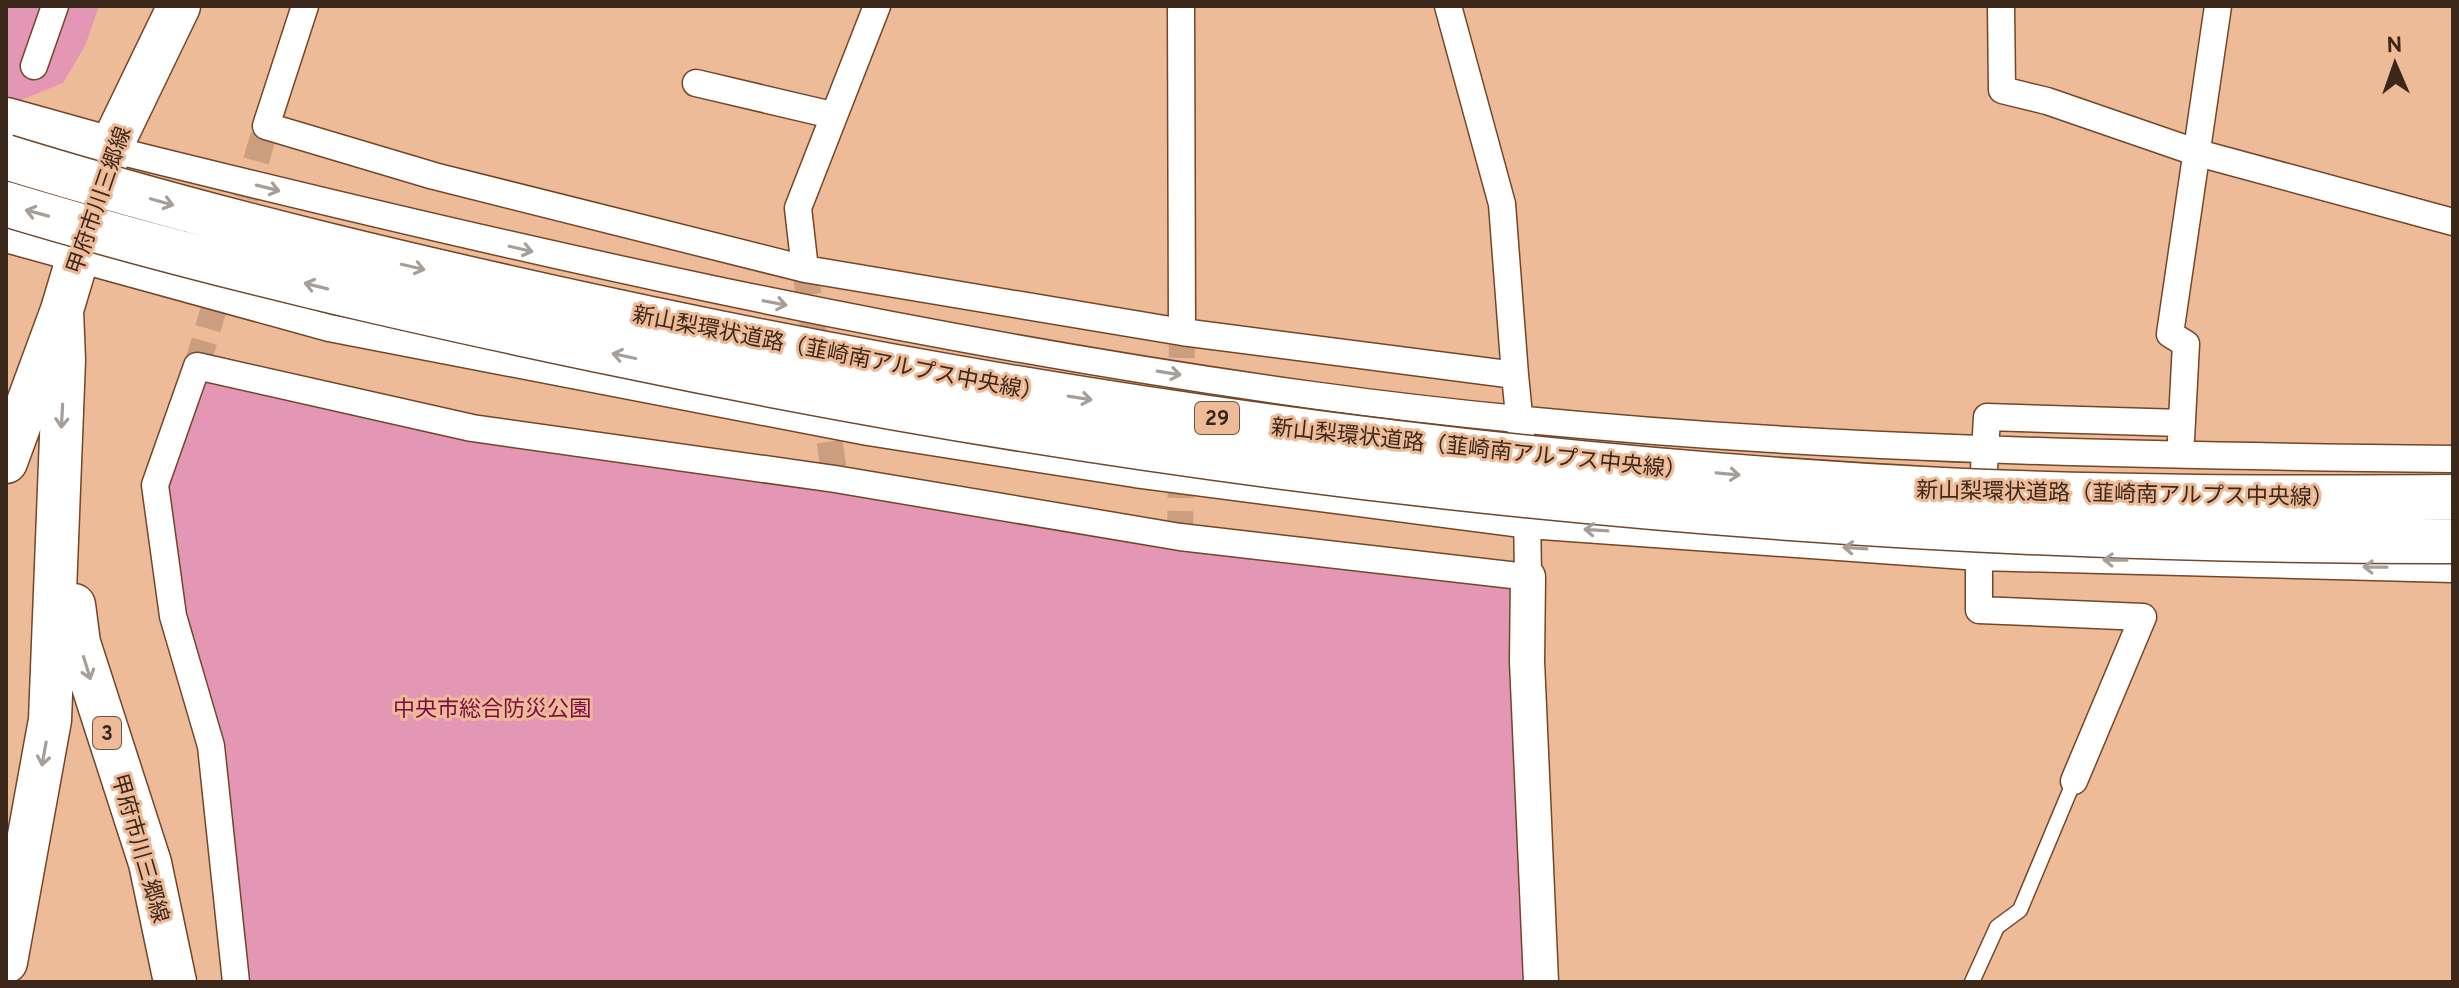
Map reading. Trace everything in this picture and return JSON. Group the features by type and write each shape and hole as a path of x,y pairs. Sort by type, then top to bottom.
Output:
{"highway":[{"path":"12,135 110,149"},
{"name":"新山梨環状道路（韮崎南アルプス中央線）","path":"12,135 207,215 518,290 743,338 1143,409 1558,458 1943,490 2234,497 2453,497"},
{"name":"新山梨環状道路（韮崎南アルプス中央線）","path":"6,204 372,301 544,339 739,380 1144,450 1549,500 1740,517 2109,537 2453,541"}],"main road":[{"name":"甲府市川三郷線","path":"6,462 62,310 110,149 179,6"},
{"name":"甲府市川三郷線","path":"6,962 50,720 64,360 62,310"},
{"name":"甲府市川三郷線","path":"57,481 79,643 150,863 175,982"}],"street":[{"path":"34,66 55,6"},
{"path":"305,6 266,126 434,176 805,269 1182,332 1515,375"},
{"path":"805,269 798,208 877,6"},
{"path":"1181,6 1182,332"},
{"path":"1448,6 1502,204 1528,525 1527,661 1541,982"},
{"path":"2001,6 2002,90 2047,101 2198,153 2453,222"},
{"path":"2180,455 2186,344 2170,334 2218,6"},
{"path":"696,83 832,115"},
{"path":"110,149 636,276 969,341 1312,395 1520,419 1803,443 2180,455 2453,459"},
{"path":"6,239 329,328 868,432 1135,474 1528,525 1979,557 2453,569"},
{"path":"236,982 211,746 173,616 155,485 197,366 472,428 835,479 1180,537 1528,577"},
{"path":"2074,781 2143,617 1979,610 1987,417 2182,423"}],"lane":[{"path":"1972,982 1997,927 2020,910 2074,781"}],"green space":[{"path":"8,6 99,6 85,46 63,83 21,100 6,96"},
{"name":"中央市総合防災公園","path":"197,366 472,428 1528,577 1541,982 236,982 155,485"}],"tunnel":[{"path":"235,236 266,126"},
{"path":"805,269 818,364"},
{"path":"197,366 223,277"},
{"path":"1181,397 1182,332"},
{"path":"824,403 835,479"},
{"path":"1180,537 1181,460"}]}
